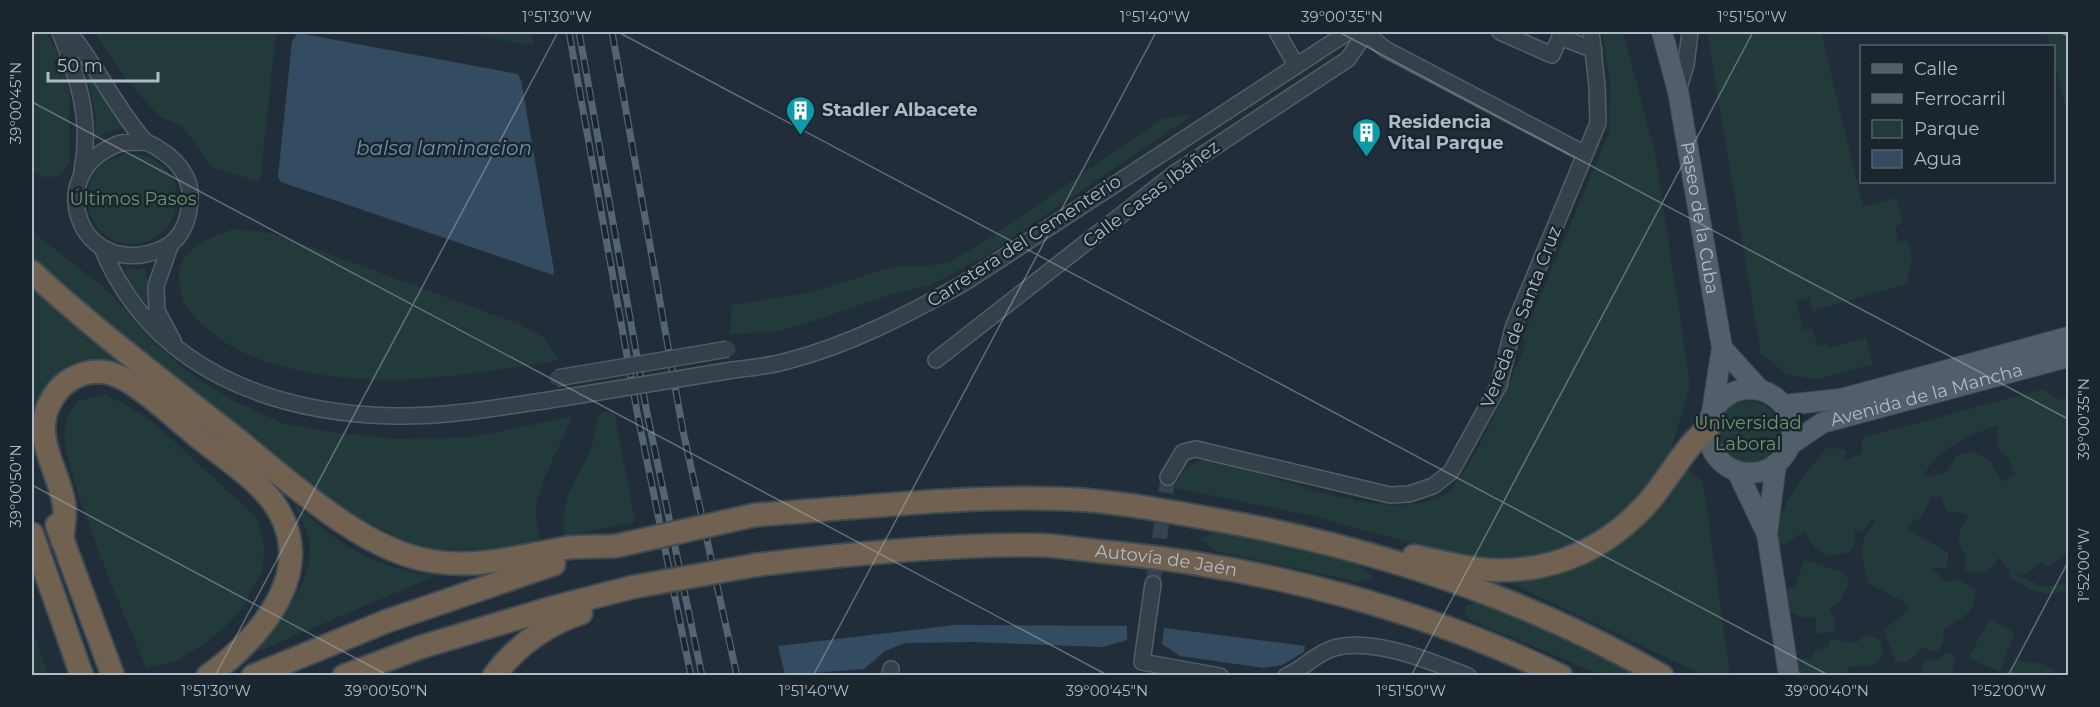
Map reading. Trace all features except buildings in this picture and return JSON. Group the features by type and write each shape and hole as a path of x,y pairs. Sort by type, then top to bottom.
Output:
{"highway":[{"path":"32,272 113,342 338,518 381,545 430,561 474,564 510,560 568,548 616,546"},
{"path":"62,540 64,504 47,455 44,426 51,400 66,381 87,372 118,375 251,479 273,501 287,529 291,551 287,584 269,618 248,641 208,675"},
{"path":"253,675 456,596 616,546 755,515 969,500 1067,499 1148,508 1489,570 1525,570 1580,556 1606,541 1634,519 1659,490 1692,441 1710,420"},
{"path":"32,447 62,540 113,675"},
{"path":"1278,530 1406,564 1520,606 1623,653 1662,675"},
{"path":"32,534 82,675"},
{"name":"Autovía de Jaén","path":"344,675 421,647 555,607 633,587 756,565 856,552 1033,545 1210,564 1256,573 1384,608 1528,659 1561,675"},
{"path":"494,675 523,643 547,627 612,602 633,587"}],"main road":[{"name":"Paseo de la Cuba","path":"1662,32 1678,90 1722,348"},
{"name":"Avenida de la Mancha","path":"1784,405 1841,399 2068,337"},
{"path":"1722,348 1760,390"},
{"path":"1722,348 1710,420 1709,442 1716,456 1737,471 1767,534"},
{"name":"Avenida de la Mancha","path":"1790,445 1822,423 2068,357"},
{"path":"1710,420 1727,395 1749,389 1770,394 1784,405 1791,424 1790,445 1776,464 1764,471 1737,471"},
{"path":"1776,464 1767,534 1789,673"}],"street":[{"path":"60,32 79,81 84,109 86,153 76,198 80,222 87,234 102,248 119,255 143,257 171,243 184,229 191,207 189,185 177,162 158,147 146,142 121,143 96,156 82,174"},
{"path":"69,32 146,142"},
{"path":"1277,32 1296,65 1348,32"},
{"name":"Calle Casas Ibáñez","path":"936,360 1174,173 1348,59 1366,32"},
{"path":"1372,32 1371,38 1385,49 1585,154"},
{"path":"1500,32 1552,56 1560,37 1594,50"},
{"name":"Vereda de Santa Cruz","path":"1168,477 1183,452 1196,449 1382,494 1409,494 1433,486 1451,472 1494,396 1505,367 1513,328 1598,123 1591,32"},
{"name":"Paseo de la Cuba","path":"1678,90 1686,65 1690,32"},
{"name":"Carretera del Cementerio","path":"102,248 113,276 138,314 174,347 235,384 283,401 332,411 396,416 477,410 562,398 786,362 839,346 918,310 964,283 1296,65"},
{"path":"171,243 156,286 157,311 174,347"},
{"path":"557,378 728,349"},
{"path":"1153,584 1142,662 1220,675"},
{"path":"1286,675 1299,670 1332,648 1360,644 1386,649 1468,675"}],"green space":[{"path":"32,32 46,32 65,66 69,94 69,164 60,175 47,178 32,171"},
{"path":"94,32 276,32 260,182 212,167 183,127 159,116 127,81"},
{"path":"453,32 532,32 534,45"},
{"path":"1602,32 1623,32 1655,153 1690,384 1670,453 1648,487 1603,529 1580,542 1553,553 1501,562 1451,554 1313,516 1174,488 1185,470 1207,459 1215,459 1298,486 1363,502 1394,505 1422,503 1444,495 1454,486 1478,448 1512,377 1526,343 1522,339 1609,133 1610,78"},
{"path":"1707,32 1821,32 1863,207 1896,198 1903,223 1895,227 1899,242 1907,240 1912,257 1907,284 1813,311 1809,297 1796,302 1803,330 1812,328 1818,347 1826,344 1828,348 1866,338 1873,364 1817,379 1787,375 1761,353"},
{"path":"2046,32 2068,32 2068,104 2065,105 2055,65 2055,45 2050,45"},
{"path":"83,58 124,127 103,134 94,140 96,116"},
{"path":"1194,114 981,259 930,285 892,294 778,331 730,334 732,305 812,292 892,267 950,262 997,233 1163,118"},
{"name":"Últimos Pasos","path":"132,154 149,157 164,167 174,182 177,199 174,216 164,231 149,241 132,244 115,241 100,231 90,216 87,199 90,182 100,167 115,157"},
{"path":"233,229 272,233 519,324 544,337 559,360 456,375 387,380 353,379 318,374 284,367 253,357 234,348 204,325 187,306 180,289 179,275 186,256 201,243"},
{"path":"32,231 108,291 152,340 185,370 232,400 284,424 337,433 397,439 474,437 572,416 547,473 536,506 539,539 509,549 432,549 399,538 336,506 59,287 32,260"},
{"path":"124,269 146,269 150,307 132,288"},
{"path":"32,288 119,364 82,360 64,367 51,380 32,412"},
{"path":"2043,389 2058,400 2068,396 2068,553 2049,566 2040,562 2025,575 2014,573 2044,587 2068,583 2068,590 2051,594 2029,589 2007,575 2011,572 1999,557 1984,572 1975,573 1964,569 1967,561 1958,539 1962,526 1969,516 1960,512 1947,512 1941,498 1931,497 1922,517 1913,521 1907,529 1948,552 1947,568 1931,568 1947,582 1959,580 1974,589 1974,603 1967,614 1944,629 1943,643 1938,651 1921,648 1907,663 1896,662 1884,630 1909,609 1901,600 1868,583 1862,551 1863,543 1865,536 1876,521 1871,518 1863,532 1854,530 1855,544 1850,552 1828,556 1815,548 1804,531 1787,543 1778,545 1780,518 1801,480 1827,447 1846,450 1845,461 1862,453 1862,438","holes":["1998,425 1997,447 2008,458 2015,475 2002,482 1990,461 1972,451 1956,456 1944,473 1923,477 1945,450 1965,438"]},
{"path":"106,394 151,420 256,517 264,543 263,569 242,609 221,631 199,647 176,661 146,668 96,544 65,445 65,425 78,401"},
{"name":"Universidad Laboral","path":"1748,401 1760,403 1771,410 1778,421 1780,433 1778,445 1771,456 1760,463 1748,465 1736,463 1725,456 1718,445 1716,433 1718,421 1725,410 1736,403"},
{"path":"614,410 635,522 565,536 563,523 566,501 592,447 599,413"},
{"path":"1685,469 1703,481 1730,675 1703,675 1502,579 1536,576"},
{"path":"292,502 326,531 357,552 391,566 435,576 254,653 292,603 306,574 310,544"},
{"path":"1221,530 1281,542 1355,561 1374,578 1359,582 1216,551 1198,538"},
{"path":"1804,560 1843,572 1850,583 1841,599 1829,610 1835,619 1835,631 1816,634 1816,617 1804,618 1789,611 1785,591 1796,586"},
{"path":"1476,602 1519,617 1642,675 1601,675 1468,619 1464,607"},
{"path":"1989,619 2015,632 2000,672 1969,658"},
{"path":"32,628 48,675 32,675"},
{"path":"1867,634 1880,640 1883,649 1881,660 1869,666 1849,666 1847,675 1799,675 1797,662 1805,658 1810,660 1815,650 1829,646 1830,639 1856,643"},
{"path":"1948,653 1956,655 1952,671 1955,675 1922,675 1924,660 1936,661"},
{"path":"2017,661 2040,663 2053,669 2054,675 2002,675"}],"water":[{"name":"balsa laminacion","path":"298,33 518,74 521,80 553,275 281,182 278,177 292,41"},
{"path":"955,625 1127,626 1127,640 1103,647 973,642 905,643 885,651 864,669 785,675 778,646"},
{"path":"1164,628 1305,646 1304,652 1282,665 1264,668 1180,656 1162,644"}],"tunnel":[{"path":"1153,584 1168,477"}],"railway":[{"path":"569,32 638,417 691,676"},
{"path":"579,32 647,413 702,676"},
{"path":"612,32 683,431 737,676"}],"place":[{"name":"Stadler Albacete","path":"801,136"},
{"name":"Residencia Vital Parque","path":"1367,158"}]}
